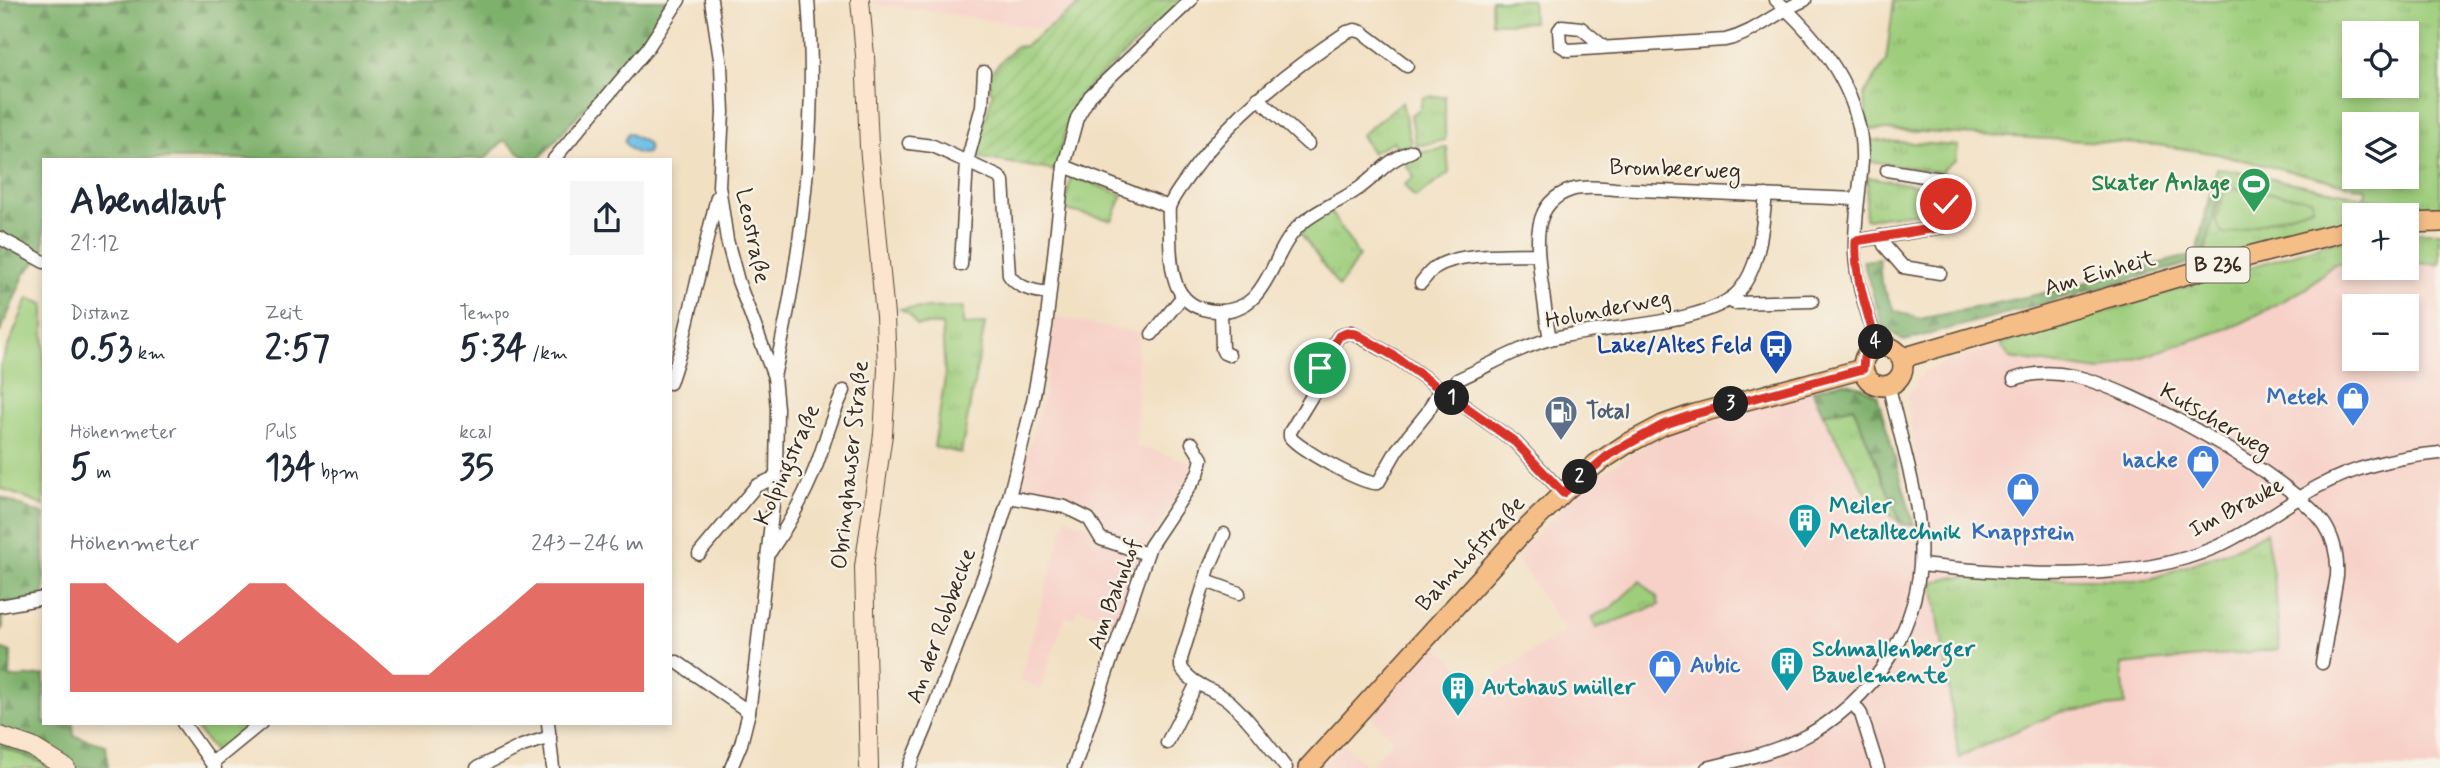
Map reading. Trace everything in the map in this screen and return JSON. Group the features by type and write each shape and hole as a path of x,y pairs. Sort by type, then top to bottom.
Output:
{"main road":[{"path":"2419,223 2440,222"},
{"name":"Am Einheit","path":"1902,358 2249,256 2342,232"},
{"path":"1877,346 1894,349 1902,358 1899,378 1889,386 1875,385 1865,375 1864,357 1877,346"},
{"name":"Bahnhofstraße","path":"1308,768 1498,559 1563,493 1610,454 1663,425 1695,414 1863,369"}],"street":[{"path":"555,158 647,49 679,0"},
{"name":"Leostraße","path":"712,0 722,78 719,186 727,240 774,377 778,445 749,712 741,744 730,768"},
{"path":"774,377 788,317 804,206 810,92 808,0"},
{"name":"Obringhauser Straße","path":"860,0 887,369 882,446 864,567 869,768"},
{"name":"An der Robbecke","path":"909,768 990,559 1009,496 1033,401 1046,327 1064,166 1073,128 1086,101 1191,0"},
{"path":"1604,47 1725,40 1750,33 1780,4 1805,0"},
{"path":"1780,4 1807,30 1832,61 1846,89 1861,136 1855,253 1862,293 1877,346"},
{"path":"1407,66 1362,32 1355,30 1283,76 1258,98 1200,161 1169,207 1172,277 1183,296 1202,309 1221,311 1241,306 1256,295 1287,242 1302,223 1358,189 1389,161 1412,151"},
{"path":"961,265 967,162 983,100 984,72"},
{"path":"1258,98 1308,144"},
{"path":"909,143 933,146 1003,181 1007,269 1011,280 1023,287 1048,293"},
{"path":"1064,166 1169,207"},
{"path":"1856,241 1942,227 1947,180 1887,170"},
{"path":"672,377 719,186"},
{"name":"Brombeerweg","path":"1550,339 1538,254 1538,228 1546,207 1559,195 1575,189 1857,199"},
{"name":"Holunderweg","path":"1457,380 1550,339 1693,315 1710,310 1728,300 1745,283 1753,266 1766,195"},
{"path":"1881,236 1884,245 1903,267 1940,273"},
{"path":"0,238 42,261"},
{"path":"1421,283 1437,266 1448,262 1465,258 1538,254"},
{"path":"1152,334 1183,296"},
{"name":"Holunderweg","path":"1728,300 1734,303 1812,301"},
{"path":"1221,311 1222,349 1229,355"},
{"path":"1440,389 1427,413 1397,450 1378,482 1372,484 1311,453 1290,437 1315,391 1323,361 1339,336 1351,332 1367,340 1440,389 1515,442 1563,493"},
{"name":"Kutscherweg","path":"2014,379 2030,374 2052,373 2073,376 2107,387 2209,438 2262,471 2299,499 2324,524 2333,540 2337,555 2337,576 2322,663"},
{"path":"1707,768 1770,751 1822,727 1853,703 1883,668 1896,647 1914,599 1921,565 1917,516 1889,386"},
{"name":"Kolpingstraße","path":"768,555 800,501 844,391"},
{"name":"Am Bahnhof","path":"1074,768 1147,554 1198,474 1202,459 1192,443"},
{"name":"Im Brauke","path":"1921,565 1980,571 2062,573 2157,567 2214,548 2270,518 2316,488 2353,471 2417,455 2440,453"},
{"path":"699,554 756,486 776,477"},
{"path":"1009,496 1065,507 1089,519 1101,539 1147,554"},
{"path":"1224,534 1209,568 1181,659 1181,667 1197,683 1227,700 1262,737 1286,768"},
{"path":"1206,581 1238,593"},
{"path":"0,606 42,598"},
{"path":"677,662 749,712"},
{"path":"1167,743 1197,683"},
{"path":"1853,703 1861,714 1878,768"},
{"path":"184,725 214,766 259,725"},
{"path":"548,725 553,768"},
{"path":"0,736 32,747 66,768"},
{"path":"477,768 523,746 550,737"}],"shaded area":[{"path":"872,0 1085,0 1048,29 873,3"},
{"path":"2419,263 2440,264 2440,768 1319,768 1343,744 1368,767 1393,740 1369,714 1437,645 1479,687 1564,631 1516,556 1586,483 1655,439 1812,390 1823,414 1902,525 1927,525 1907,397 1924,371 2000,344 2010,358 2100,371 2305,289 2335,264 2342,264 2342,280 2419,280"},
{"path":"1055,317 1138,333 1136,447 1197,465 1148,542 1120,622 1078,608 1075,619 1065,617 1040,690 1020,679 1066,518 1090,527 1091,538 1098,545 1106,526 1080,508 1015,493 1044,397"}],"green space":[{"path":"0,0 673,0 669,11 540,158 527,158 504,140 486,158 42,158 42,255 25,273 0,333"},
{"path":"1085,0 1182,0 1084,92 1065,132 1057,171 975,157 993,92 990,90 990,73 1015,47 1025,46"},
{"path":"1491,0 1532,0 1533,22 1492,23"},
{"path":"1894,0 2440,0 2440,208 2419,211 2419,203 2388,203 2364,197 2367,189 2419,189 2419,112 2342,112 2342,183 2217,154 2158,145 1868,129 1864,95 1886,61"},
{"path":"1445,96 1445,140 1416,146 1411,115 1420,109 1423,97"},
{"path":"1402,102 1411,144 1398,150 1393,141 1372,153 1361,135"},
{"path":"1870,140 1958,146 1956,160 1939,172 1870,161"},
{"path":"1447,148 1449,173 1415,198 1404,185 1414,177 1404,162 1418,153"},
{"path":"2217,168 2364,197 2362,203 2342,203 2342,223 2203,260 2219,196 2210,194"},
{"path":"1071,175 1123,195 1112,220 1065,210"},
{"path":"1868,177 1931,188 1929,211 1865,219"},
{"name":"Skater Anlage","path":"2225,187 2312,199 2312,207 2226,235 2221,232 2216,221"},
{"path":"2210,194 2219,196 2203,260 1904,341 1882,325 1863,261 1879,259 1881,283 1894,310 1920,319 2040,294 2196,254"},
{"path":"1330,211 1359,256 1339,287 1300,232"},
{"path":"2419,232 2440,232 2440,264 2419,263"},
{"path":"2342,241 2342,264 2334,264 2305,289 2238,325 2100,371 2010,358 2000,344"},
{"path":"28,298 42,303 42,505 0,488 0,366"},
{"path":"963,307 963,325 985,324 961,453 934,447 945,378 942,325 916,325 910,315 900,309"},
{"path":"1843,382 1862,387 1877,395 1914,525 1902,525 1853,406 1823,414 1812,390"},
{"path":"1853,406 1902,525 1865,491 1823,414"},
{"path":"0,497 42,514 42,601 2,609 3,628 0,631"},
{"path":"2266,532 2276,594 2279,649 2122,665 2125,705 2060,712 1959,758 1933,582 1954,577 2148,580 2236,548"},
{"path":"1640,581 1657,597 1659,605 1596,628 1592,617 1611,608"},
{"path":"0,648 11,652 10,678 42,675 42,725 73,725 74,736 106,745 108,768 55,768 0,746"},
{"path":"194,725 248,725 215,753"},
{"path":"0,746 7,748 55,768 0,768"}],"water":[{"path":"628,133 647,143 647,153 636,153 628,147 624,141"}],"place":[{"name":"Skater Anlage","path":"2254,214"},
{"name":"Lake/Altes Feld","path":"1776,376"},
{"name":"Metek","path":"2353,428"},
{"name":"Total","path":"1561,442"},
{"name":"hacke","path":"2203,491"},
{"name":"Knappstein","path":"2023,519"},
{"name":"Meiler Metalltechnik","path":"1805,550"},
{"name":"Schmallenberger Bauelemente","path":"1787,693"},
{"name":"Aubic","path":"1665,696"},
{"name":"Autohaus müller","path":"1458,718"}],"route":[{"path":"1320,368 1339,336 1351,332 1356,334 1394,356 1515,442 1563,493 1610,454 1663,425 1863,369 1864,357 1877,346 1862,293 1855,253 1856,241 1942,227 1946,204"}]}
